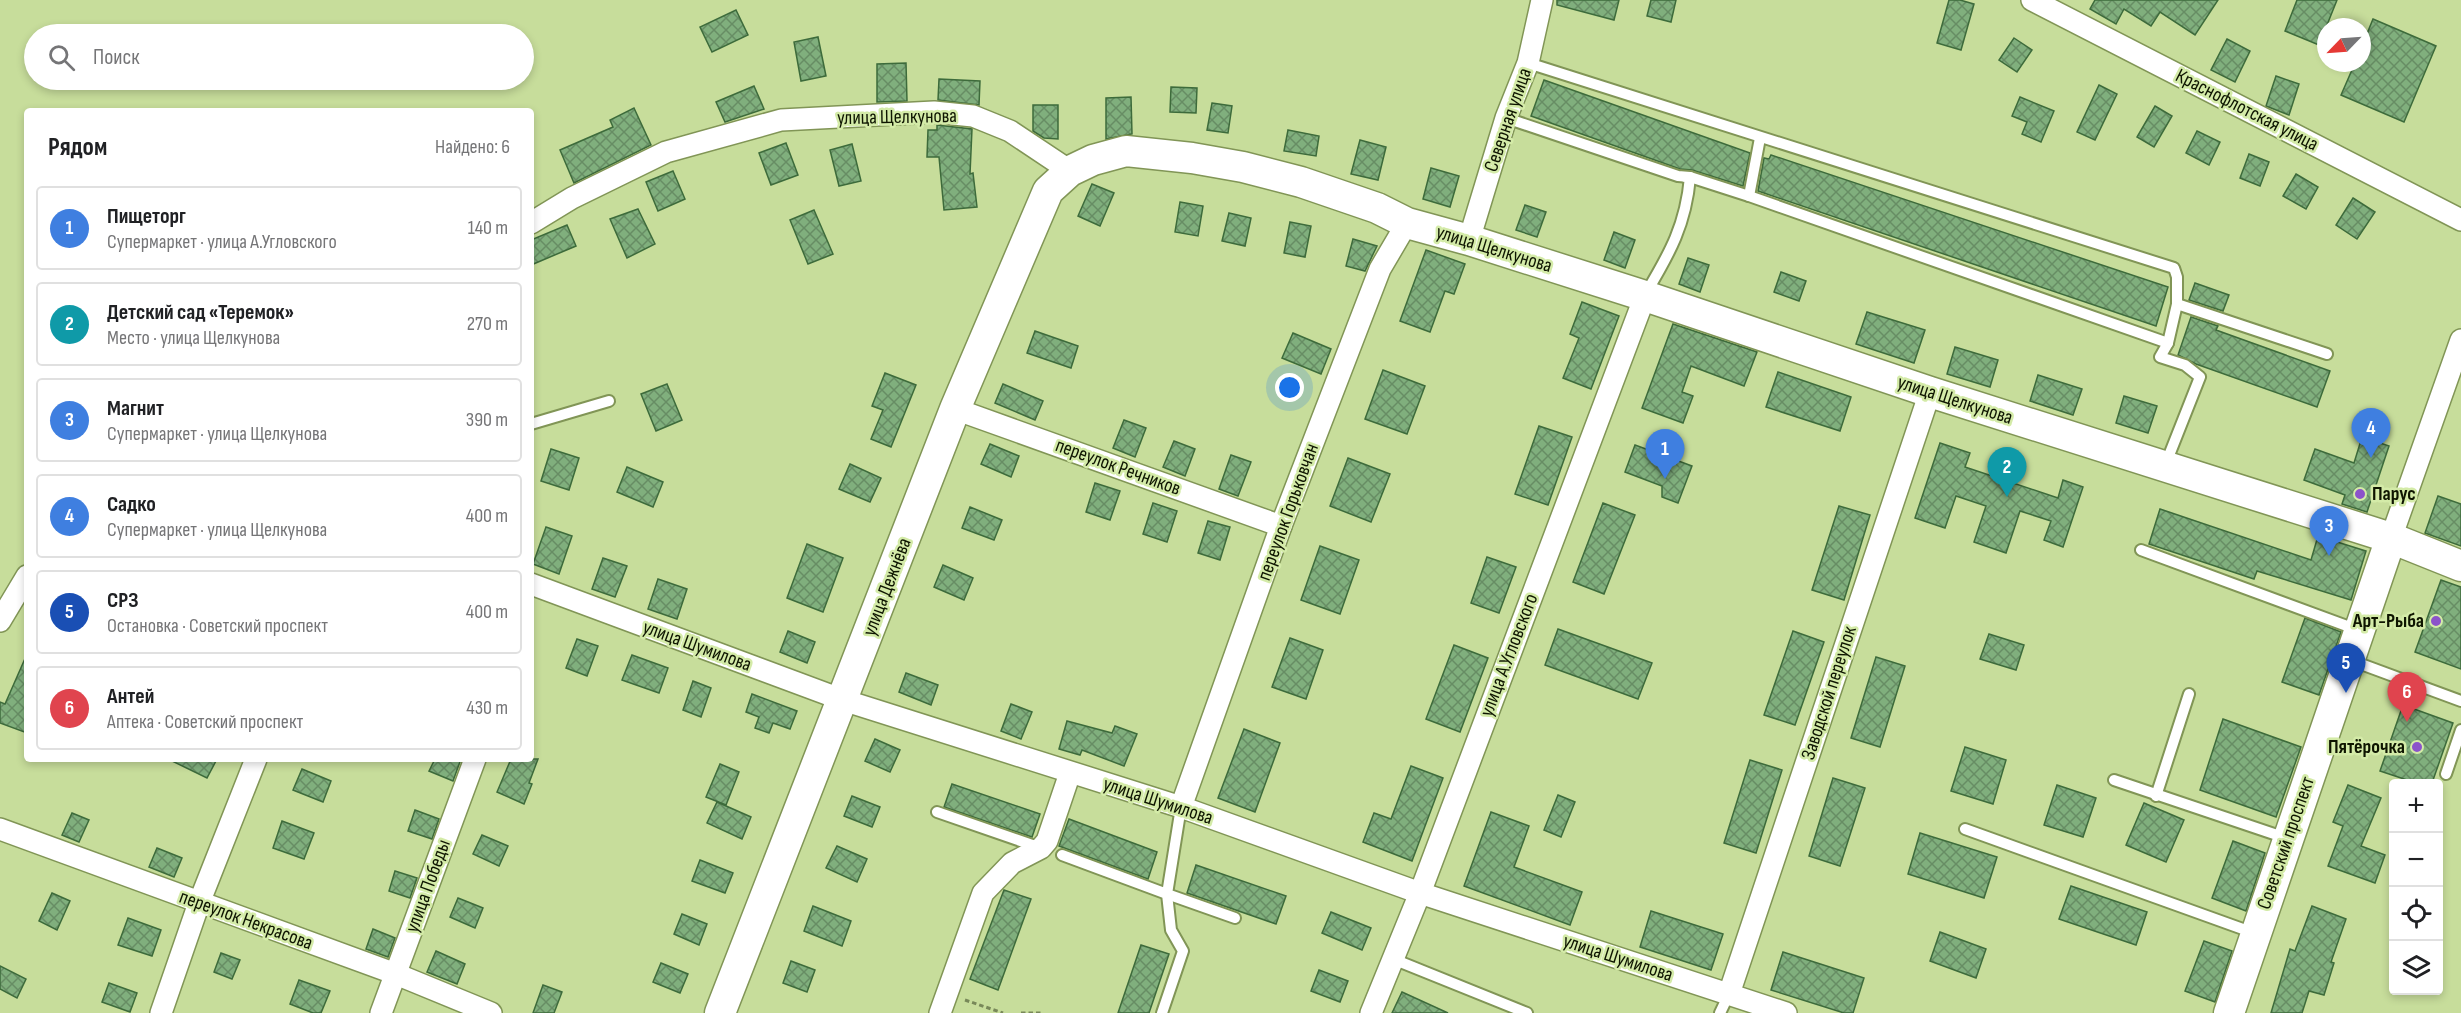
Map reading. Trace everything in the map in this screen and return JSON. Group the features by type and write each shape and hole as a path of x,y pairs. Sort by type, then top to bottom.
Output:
{"main road":[{"name":"улица Щелкунова","path":"1070,171 1093,160 1126,151 1192,158 1243,167 1301,182 1377,208 1407,223 1469,240 1645,296 1930,392 2391,538 2461,566"},
{"name":"улица Дежнёва","path":"720,1013 955,409 1048,191 1070,171"},
{"name":"Советский проспект","path":"2229,1013 2254,933 2290,839 2391,538"}],"street":[{"name":"Северная улица","path":"1469,240 1506,118 1528,63 1542,0"},
{"name":"Краснофлотская улица","path":"2032,0 2461,220"},
{"name":"улица Щелкунова","path":"534,221 572,198 666,152 782,120 934,112 973,116 1010,131 1070,171"},
{"name":"переулок Горьковчан","path":"1181,807 1281,526 1380,269 1407,223"},
{"name":"улица А.Угловского","path":"1371,1013 1420,893 1645,296"},
{"path":"2391,538 2461,340"},
{"name":"Заводской переулок","path":"1724,1004 1930,392"},
{"name":"переулок Речников","path":"955,409 1281,526"},
{"path":"0,621 24,581"},
{"name":"улица Шумилова","path":"534,585 843,700 1181,807 1724,1004 1786,1013"},
{"path":"161,1013 199,903 255,762"},
{"name":"улица Победы","path":"381,1013 474,762"},
{"path":"943,1003 983,893 1012,863 1041,848 1047,841 1070,773"},
{"name":"переулок Некрасова","path":"0,830 396,975 491,1013"}],"lane":[{"path":"1528,63 2174,268 2177,277 2177,304 2168,343 2160,357 2185,364 2200,377 2164,466"},
{"path":"1506,118 1678,176 1690,177 1749,196 2168,343"},
{"path":"1749,196 1760,138"},
{"path":"1645,296 1678,236 1688,196 1690,177"},
{"path":"2177,304 2327,354"},
{"path":"534,423 609,401"},
{"path":"2141,550 2347,626 2364,620"},
{"path":"2350,660 2461,701"},
{"path":"2157,796 2189,694"},
{"path":"2446,774 2461,730"},
{"path":"2114,780 2290,839"},
{"path":"1162,1013 1183,951 1171,930 1167,894 1181,807"},
{"path":"937,812 1041,848"},
{"path":"1965,829 2254,933"},
{"path":"1062,855 1235,918"},
{"path":"1393,959 1527,1013"}],"path":[{"path":"943,1003 1003,1013"},
{"path":"1021,1013 1041,1013"}],"building":[{"path":"1557,0 1619,0 1614,20 1557,5"},
{"path":"1651,0 1676,0 1671,22 1647,16"},
{"path":"1949,0 1974,4 1961,50 1937,43"},
{"path":"2095,0 2218,0 2195,35 2160,12 2151,26 2124,9 2116,24 2090,9"},
{"path":"2297,0 2337,0 2330,18 2317,18 2317,44 2285,31"},
{"path":"736,10 748,35 712,52 700,27"},
{"path":"2373,19 2436,46 2404,122 2341,95 2351,72 2371,72 2371,24"},
{"path":"818,37 826,76 801,81 794,42"},
{"path":"2014,38 2032,50 2017,72 1999,60"},
{"path":"2227,39 2250,51 2235,82 2211,70"},
{"path":"906,63 907,101 877,102 877,64"},
{"path":"2276,76 2299,84 2289,115 2266,106"},
{"path":"939,79 980,81 979,105 938,100"},
{"path":"1544,80 1750,153 1743,186 1692,170 1680,169 1531,116"},
{"path":"2099,85 2117,94 2095,140 2077,132"},
{"path":"754,86 764,109 725,122 716,102"},
{"path":"1171,87 1197,88 1196,113 1170,112"},
{"path":"1131,97 1132,134 1106,139 1106,98"},
{"path":"2020,97 2054,111 2041,142 2022,134 2027,122 2012,116"},
{"path":"1212,103 1232,106 1228,133 1207,130"},
{"path":"1033,105 1058,105 1058,139 1044,138 1033,131"},
{"path":"2155,106 2172,116 2154,147 2137,137"},
{"path":"634,108 651,145 574,183 560,150 613,127 610,120"},
{"path":"937,125 972,129 970,174 973,173 977,207 944,210 939,157 927,157 928,130 937,130"},
{"path":"1288,130 1319,136 1316,156 1284,151"},
{"path":"2197,131 2220,142 2209,165 2186,153"},
{"path":"1360,140 1386,147 1378,180 1351,174"},
{"path":"786,143 798,175 771,185 759,153"},
{"path":"852,144 861,181 839,186 830,150"},
{"path":"2249,154 2269,162 2260,186 2240,178"},
{"path":"1771,155 2168,287 2156,326 1758,191 1764,158 1769,159"},
{"path":"1431,168 1459,176 1450,207 1423,199"},
{"path":"673,171 685,199 658,211 646,182"},
{"path":"2296,174 2318,187 2306,209 2283,196"},
{"path":"1092,184 1114,193 1100,226 1078,216"},
{"path":"2353,198 2375,212 2357,239 2336,225"},
{"path":"1180,202 1203,206 1198,236 1175,232"},
{"path":"1525,205 1546,212 1537,237 1516,230"},
{"path":"638,209 655,244 627,258 610,219"},
{"path":"814,210 833,254 808,264 790,220"},
{"path":"1229,213 1251,218 1245,246 1222,241"},
{"path":"1290,222 1311,226 1305,257 1284,253"},
{"path":"567,225 576,246 534,264 534,239"},
{"path":"1614,232 1635,240 1625,268 1604,260"},
{"path":"1353,239 1377,246 1365,271 1346,266"},
{"path":"1426,250 1465,264 1454,294 1445,291 1430,332 1400,321"},
{"path":"1688,258 1709,265 1700,292 1679,284"},
{"path":"1781,272 1806,281 1799,301 1774,292"},
{"path":"2195,283 2229,295 2223,311 2189,300"},
{"path":"1582,302 1619,316 1591,389 1563,378 1579,338 1570,334"},
{"path":"1867,312 1925,330 1914,363 1856,344"},
{"path":"2191,317 2218,326 2216,330 2330,371 2317,407 2196,364 2178,355"},
{"path":"1673,324 1757,352 1744,386 1691,366 1682,392 1693,396 1683,423 1642,408"},
{"path":"1035,331 1078,346 1071,368 1027,353"},
{"path":"1293,333 1331,349 1321,374 1282,358"},
{"path":"1955,347 1998,360 1990,387 1947,374"},
{"path":"1383,370 1425,386 1407,434 1365,419"},
{"path":"1778,372 1851,397 1840,431 1766,407"},
{"path":"885,373 916,385 891,447 871,439 883,410 872,406"},
{"path":"2038,375 2082,389 2073,415 2030,401"},
{"path":"667,384 682,420 656,431 641,394"},
{"path":"1003,384 1043,401 1035,420 995,403"},
{"path":"2124,396 2157,406 2148,433 2116,423"},
{"path":"1124,420 1146,428 1135,457 1113,448"},
{"path":"1539,426 1572,437 1548,505 1515,494"},
{"path":"2362,437 2389,446 2367,512 2342,504 2345,495 2304,480 2315,449 2354,463"},
{"path":"1174,441 1195,449 1185,476 1163,467"},
{"path":"1940,443 1970,453 1965,467 2058,498 2063,480 2083,487 2063,547 2044,540 2051,521 2020,511 2006,553 1974,542 1986,506 1956,496 1945,528 1915,518"},
{"path":"990,444 1019,456 1011,477 981,464"},
{"path":"1635,445 1692,466 1678,503 1662,497 1662,486 1625,472"},
{"path":"551,449 579,458 569,490 541,481"},
{"path":"1231,455 1251,462 1238,496 1219,489"},
{"path":"1348,458 1390,474 1371,522 1330,506"},
{"path":"850,464 881,478 870,502 839,489"},
{"path":"627,467 663,482 653,507 617,492"},
{"path":"1095,483 1120,491 1110,520 1086,512"},
{"path":"2438,496 2461,504 2461,546 2425,533"},
{"path":"1153,503 1177,511 1167,542 1143,534"},
{"path":"1603,503 1635,515 1604,594 1573,582"},
{"path":"1839,506 1870,515 1844,600 1812,590"},
{"path":"970,507 1002,520 994,540 962,528"},
{"path":"2160,509 2311,560 2318,536 2366,551 2351,600 2257,571 2254,579 2149,544"},
{"path":"1208,521 1230,527 1220,560 1198,553"},
{"path":"546,527 572,536 559,574 534,564"},
{"path":"807,544 843,558 823,612 787,598"},
{"path":"1320,546 1359,560 1340,614 1301,600"},
{"path":"1487,557 1516,567 1499,613 1471,603"},
{"path":"603,558 627,566 615,597 592,589"},
{"path":"943,565 973,578 964,600 934,587"},
{"path":"658,579 687,589 677,619 648,609"},
{"path":"2441,580 2461,587 2461,669 2415,652"},
{"path":"2305,618 2341,632 2319,695 2282,682"},
{"path":"1558,629 1652,663 1638,699 1545,665"},
{"path":"788,631 815,642 807,663 780,652"},
{"path":"1793,631 1824,642 1795,725 1764,715"},
{"path":"1989,634 2024,645 2016,670 1980,659"},
{"path":"1290,638 1323,650 1306,699 1272,687"},
{"path":"577,639 598,646 587,676 566,668"},
{"path":"1454,645 1488,658 1460,732 1426,719"},
{"path":"632,655 668,668 659,693 622,680"},
{"path":"1876,657 1905,666 1880,747 1851,738"},
{"path":"24,661 24,732 0,723 0,702 5,704"},
{"path":"906,673 938,685 931,705 899,692"},
{"path":"693,681 711,688 701,717 683,710"},
{"path":"752,694 797,711 790,729 773,723 769,733 755,728 759,717 746,712"},
{"path":"1011,704 1032,712 1021,739 1001,731"},
{"name":"Пятёрочка","path":"2403,705 2453,723 2433,779 2404,779 2380,771"},
{"path":"2223,719 2301,747 2276,817 2200,790"},
{"path":"1067,721 1112,733 1115,726 1137,734 1124,766 1082,750 1080,755 1059,749"},
{"path":"1244,729 1280,743 1255,812 1218,798"},
{"path":"875,739 900,750 890,772 865,761"},
{"path":"1965,747 2006,760 1993,804 1951,791"},
{"path":"534,759 538,759 524,804 497,792 510,762 534,762"},
{"path":"1750,760 1782,770 1756,853 1724,843"},
{"path":"174,762 215,762 207,778"},
{"path":"434,762 460,762 453,781 429,771"},
{"path":"720,764 739,772 726,805 706,797"},
{"path":"1411,766 1443,778 1412,861 1363,842 1374,813 1391,819"},
{"path":"302,769 331,781 323,802 293,790"},
{"path":"1833,778 1865,788 1840,866 1809,856"},
{"path":"952,784 1040,814 1032,837 944,807"},
{"path":"2057,785 2096,798 2083,837 2044,825"},
{"path":"2348,785 2381,798 2361,846 2385,855 2375,883 2328,866 2343,826 2333,822"},
{"path":"1558,795 1575,802 1561,837 1544,830"},
{"path":"852,796 880,807 872,827 844,816"},
{"path":"717,802 751,817 742,839 707,823"},
{"path":"2144,803 2184,820 2166,862 2126,845"},
{"path":"415,810 439,819 432,839 408,831"},
{"path":"1491,812 1529,826 1514,867 1582,892 1570,925 1464,886"},
{"path":"72,813 89,820 79,842 62,835"},
{"path":"1069,819 1157,852 1148,879 1059,846"},
{"path":"282,821 314,833 304,859 273,848"},
{"path":"1920,833 1997,857 1984,898 1908,874"},
{"path":"482,835 508,846 499,866 473,854"},
{"path":"2233,841 2265,853 2246,911 2212,898"},
{"path":"837,846 867,859 857,882 826,868"},
{"path":"157,848 182,858 174,877 149,867"},
{"path":"700,860 733,873 725,893 692,881"},
{"path":"1196,865 1286,896 1276,924 1187,893"},
{"path":"395,871 417,878 410,898 389,891"},
{"path":"2071,886 2147,912 2136,945 2059,919"},
{"path":"1004,890 1031,899 998,990 970,979"},
{"path":"52,893 70,901 57,930 39,921"},
{"path":"458,898 483,908 475,928 450,917"},
{"path":"813,906 851,921 842,946 804,931"},
{"path":"2312,906 2346,919 2331,962 2334,963 2324,995 2309,991 2302,1013 2271,1013 2290,949 2295,951"},
{"path":"1651,911 1723,934 1711,970 1640,947"},
{"path":"1331,912 1371,928 1362,950 1322,933"},
{"path":"682,914 707,924 699,945 674,934"},
{"path":"128,918 161,930 152,956 118,945"},
{"path":"373,929 395,938 388,957 366,949"},
{"path":"1940,932 1986,949 1976,978 1930,961"},
{"path":"2204,941 2232,951 2215,1002 2185,991"},
{"path":"1141,945 1169,954 1149,1013 1118,1013"},
{"path":"436,951 465,964 457,984 427,972"},
{"path":"1783,952 1864,978 1853,1013 1844,1013 1771,990"},
{"path":"221,953 240,960 232,979 214,972"},
{"path":"791,961 815,970 807,992 783,983"},
{"path":"661,963 688,974 680,993 653,982"},
{"path":"0,966 26,979 17,998 0,989"},
{"path":"1319,970 1348,981 1340,1002 1311,991"},
{"path":"299,980 330,991 321,1013 313,1013 290,1004"},
{"path":"109,983 137,993 130,1012 102,1002"},
{"path":"543,985 562,992 554,1013 533,1013"},
{"path":"1402,992 1448,1013 1392,1013"}],"place":[{"name":"Садко","path":"2371,458"},
{"name":"Пищеторг","path":"1665,479"},
{"name":"Парус","path":"2360,494"},
{"name":"Детский сад «Теремок»","path":"2007,497"},
{"name":"Магнит","path":"2329,556"},
{"name":"Арт-Рыба","path":"2436,621"},
{"name":"СРЗ","path":"2346,693"},
{"name":"Антей","path":"2407,722"},
{"name":"Пятёрочка","path":"2417,747"}]}
